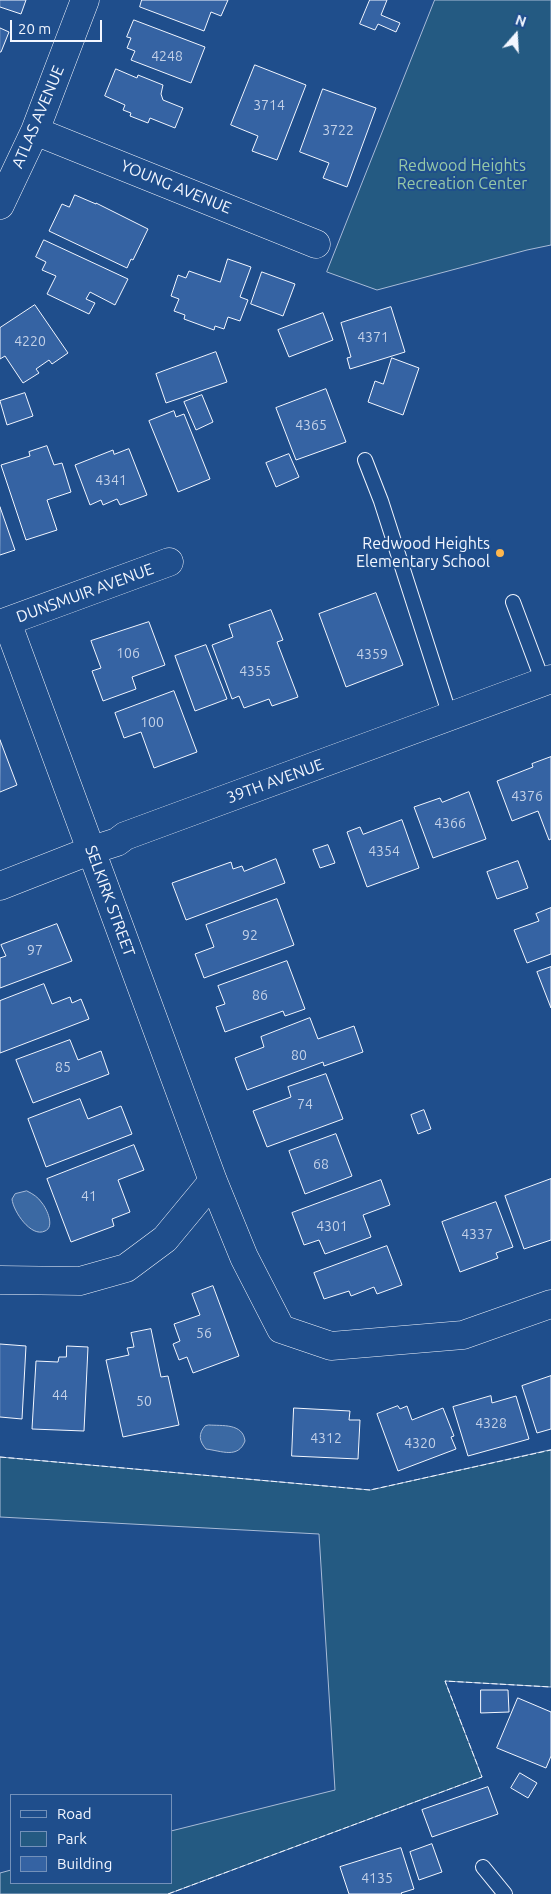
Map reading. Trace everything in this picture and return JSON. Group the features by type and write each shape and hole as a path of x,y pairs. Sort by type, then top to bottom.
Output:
{"street":[{"name":"ATLAS AVENUE","path":"0,205 35,130 86,0"},
{"name":"YOUNG AVENUE","path":"35,130 316,244"},
{"name":"DUNSMUIR AVENUE","path":"4,623 169,562"},
{"name":"SELKIRK STREET","path":"4,623 92,850 213,1181 244,1257 281,1329 332,1346 463,1335 551,1304"},
{"name":"39TH AVENUE","path":"0,886 117,842 124,836 547,680"},
{"path":"0,1280 80,1281 126,1268 166,1239 213,1181"}],"lane":[{"path":"365,460 381,501 450,716"},
{"path":"513,602 547,680"},
{"path":"484,1867 504,1894"}],"green space":[{"name":"Redwood Heights Recreation Center","path":"435,0 551,0 551,245 377,290 327,272"},
{"path":"551,1450 551,1687 445,1681 482,1777 168,1894 0,1894 0,1873 10,1870 10,1884 172,1884 172,1831 335,1790 319,1534 0,1517 0,1457 370,1490"}],"shaded area":[{"path":"27,1191 39,1199 46,1209 50,1222 48,1229 45,1231 34,1231 29,1227 19,1216 13,1204 12,1199 15,1194"},
{"path":"205,1426 236,1428 243,1435 245,1441 242,1447 234,1452 206,1449 200,1435"}],"building":[{"path":"0,0 26,0 21,14 0,7"},
{"path":"142,0 228,0 221,16 211,12 204,31 140,7"},
{"path":"370,0 387,0 381,15 400,23 396,32 378,24 375,30 360,24"},
{"path":"134,20 205,47 191,83 131,60 135,51 127,48 131,38 127,37"},
{"path":"0,28 9,32 1,52 0,52"},
{"path":"255,65 306,85 277,160 252,151 258,136 231,125"},
{"path":"116,69 137,78 138,75 163,85 161,94 163,100 183,108 175,128 150,118 148,123 130,116 131,113 123,110 125,105 105,96"},
{"path":"323,89 376,108 347,187 323,178 329,163 300,152"},
{"path":"75,195 96,203 148,229 127,268 49,231 62,204 69,207"},
{"path":"44,240 128,279 115,305 90,292 86,299 95,303 89,314 47,294 56,276 42,270 46,262 36,257"},
{"path":"228,259 251,267 240,297 248,300 240,321 228,317 224,329 215,326 214,330 184,319 185,315 174,311 179,299 171,296 178,275 186,278 189,271 220,282"},
{"path":"262,272 295,284 283,316 251,304"},
{"path":"35,305 68,353 52,364 49,360 36,369 39,373 23,383 5,356 0,359 0,328"},
{"path":"391,307 405,352 350,369 347,358 351,357 341,323"},
{"path":"323,313 333,340 289,357 278,330"},
{"path":"216,352 227,382 166,403 156,374"},
{"path":"392,358 419,368 403,415 368,402 375,381 383,384"},
{"path":"326,389 346,442 296,460 276,408"},
{"path":"25,393 33,416 7,425 0,401"},
{"path":"202,395 213,422 196,430 184,402"},
{"path":"174,411 176,417 184,414 210,479 178,492 149,421"},
{"path":"47,446 54,465 62,463 71,492 47,500 57,530 26,540 1,465 30,456 29,452"},
{"path":"129,449 147,495 120,505 117,499 103,505 101,500 90,505 75,465 113,450 114,454"},
{"path":"289,454 299,477 276,487 266,463"},
{"path":"0,507 15,550 0,555"},
{"path":"376,593 403,665 346,687 319,614"},
{"path":"271,610 283,640 277,642 298,697 272,706 269,699 244,708 239,696 232,699 212,645 233,637 229,625"},
{"path":"149,622 165,665 132,677 136,689 103,701 92,671 101,668 91,641"},
{"path":"206,645 227,699 195,711 175,656"},
{"path":"174,691 197,752 154,768 141,732 124,738 115,713"},
{"path":"0,740 17,785 0,792"},
{"path":"551,757 551,839 549,840 538,811 512,821 497,781 533,767 532,764"},
{"path":"469,792 486,839 433,858 414,807 440,798 442,802"},
{"path":"402,820 419,868 367,887 347,832 360,827 363,834"},
{"path":"328,845 335,863 320,868 313,850"},
{"path":"276,859 285,883 186,920 172,883 231,862 233,869 242,866 244,871"},
{"path":"518,861 528,888 497,899 487,872"},
{"path":"277,899 294,945 204,978 195,954 214,947 206,925"},
{"path":"551,908 551,954 527,963 514,930 539,921 536,914"},
{"path":"57,924 72,961 0,988 0,958 6,956 1,945"},
{"path":"287,961 305,1009 285,1016 283,1011 225,1032 216,1007 225,1004 218,986"},
{"path":"551,967 551,1008 537,972"},
{"path":"44,984 52,1004 70,997 72,1003 81,999 89,1019 0,1053 0,1001"},
{"path":"310,1018 318,1039 354,1026 363,1052 324,1066 323,1062 247,1090 235,1058 264,1047 261,1037"},
{"path":"70,1040 78,1060 101,1051 109,1074 33,1103 16,1060"},
{"path":"326,1074 343,1119 267,1147 253,1111 291,1097 288,1087"},
{"path":"80,1099 88,1119 121,1106 132,1134 46,1167 28,1119"},
{"path":"424,1110 431,1129 418,1134 411,1115"},
{"path":"336,1134 352,1176 305,1194 289,1151"},
{"path":"134,1145 144,1170 118,1180 130,1212 112,1219 114,1226 71,1242 47,1179"},
{"path":"551,1179 551,1240 524,1249 505,1196"},
{"path":"381,1180 390,1205 363,1215 371,1237 325,1254 319,1240 304,1245 292,1213"},
{"path":"496,1202 513,1247 496,1253 498,1258 460,1272 442,1222"},
{"path":"387,1246 402,1285 377,1294 374,1287 351,1296 349,1291 324,1299 314,1273"},
{"path":"213,1286 239,1356 193,1373 187,1357 179,1360 173,1344 180,1341 174,1324 200,1315 192,1294"},
{"path":"151,1329 161,1377 168,1376 179,1425 123,1437 106,1360 129,1355 127,1348 134,1347 131,1333"},
{"path":"0,1344 26,1346 22,1419 0,1417"},
{"path":"67,1346 88,1347 84,1431 32,1429 36,1361 58,1362 59,1357 66,1357"},
{"path":"551,1376 551,1429 537,1433 522,1386"},
{"path":"491,1396 492,1403 516,1396 529,1439 468,1456 453,1407"},
{"path":"398,1406 400,1409 407,1406 412,1420 443,1408 454,1436 451,1437 456,1449 398,1471 377,1414"},
{"path":"294,1408 350,1411 349,1420 360,1420 358,1459 292,1456"},
{"path":"481,1690 508,1690 509,1712 481,1713"},
{"path":"518,1698 551,1712 551,1756 546,1768 497,1748"},
{"path":"520,1773 537,1783 528,1798 511,1788"},
{"path":"488,1787 498,1814 432,1837 422,1810"},
{"path":"432,1844 442,1872 419,1880 410,1852"},
{"path":"401,1848 414,1889 402,1894 349,1894 340,1867"}],"fence":[{"path":"0,1457 370,1490 551,1450"},
{"path":"168,1894 482,1777 445,1681 551,1687"}],"place":[{"name":"Redwood Heights Elementary School","path":"500,553"}]}
